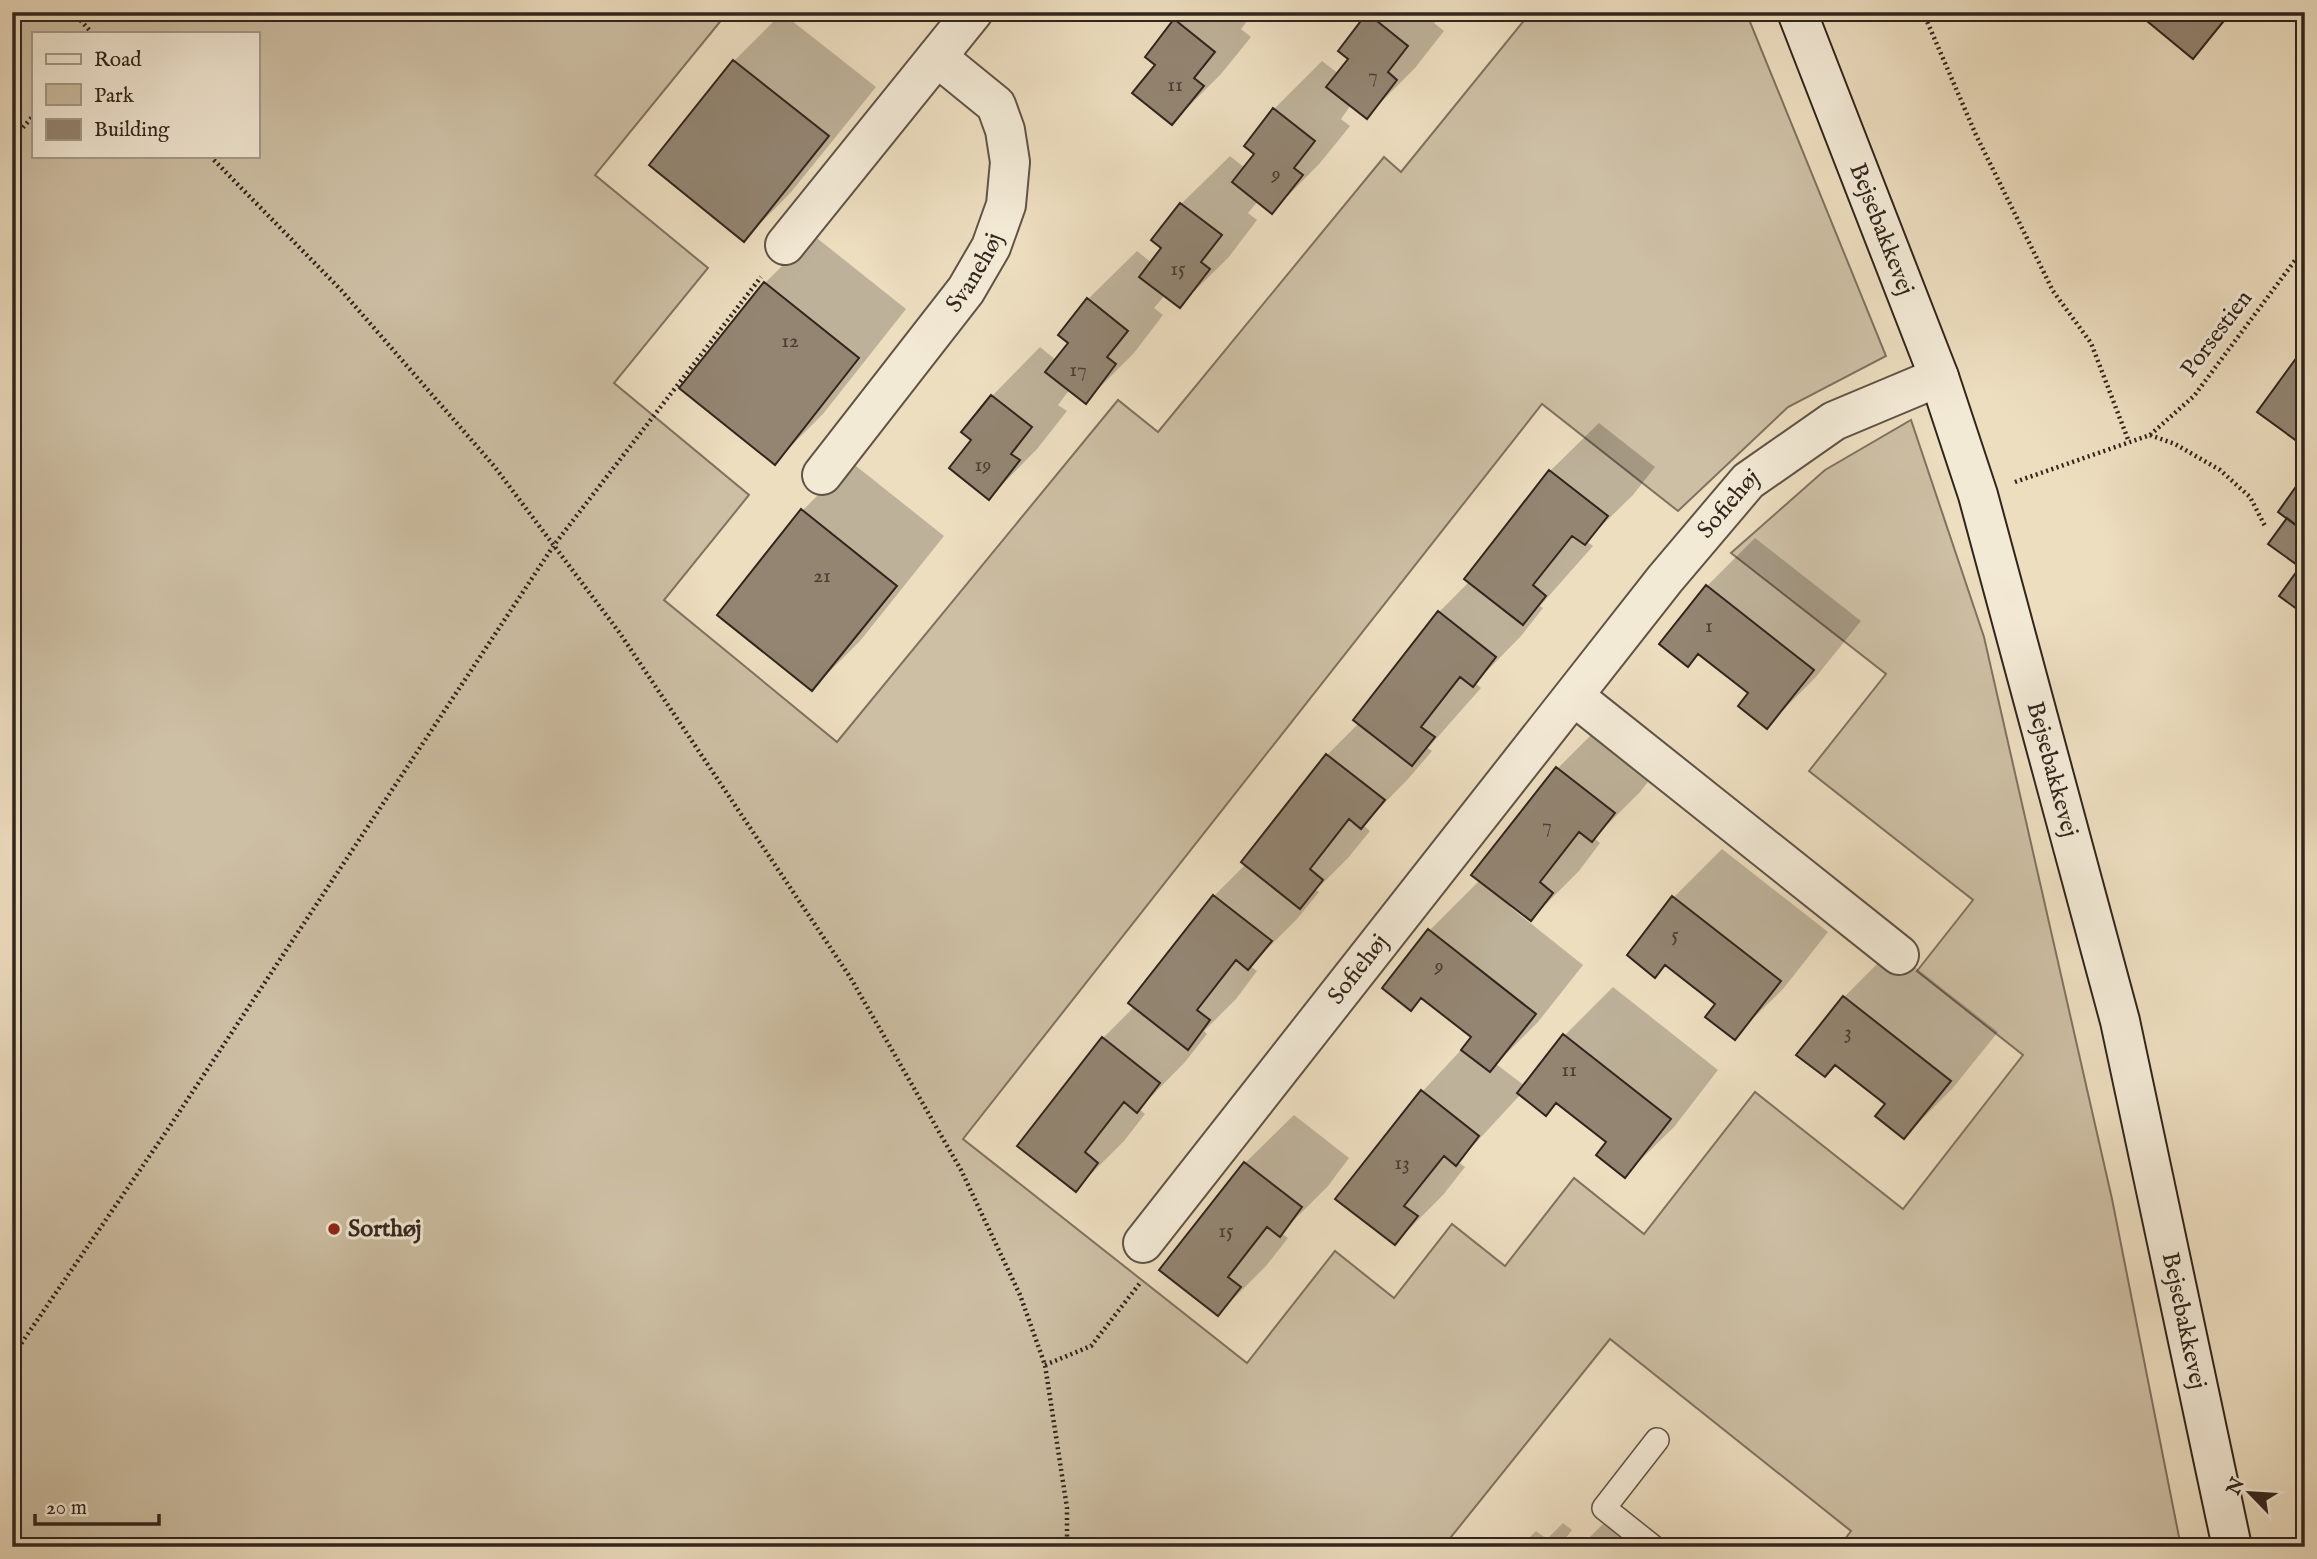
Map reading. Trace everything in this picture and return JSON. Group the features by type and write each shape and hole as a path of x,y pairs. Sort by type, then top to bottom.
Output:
{"street":[{"path":"785,245 973,12"},
{"name":"Bejsebakkevej","path":"1797,12 1939,377 1978,495 2120,1021 2232,1547"},
{"name":"Svanehøj","path":"822,475 966,290 991,247 1006,205 1010,162 1005,130 996,105 937,57"},
{"name":"Sofiehøj","path":"1143,1243 1575,697 1665,579 1748,481 1834,421 1939,377"},
{"path":"1575,697 1899,955"}],"lane":[{"path":"1653,1547 1604,1508 1657,1440"}],"path":[{"path":"73,12 91,32"},
{"path":"1923,12 1976,135 2053,291 2091,343 2129,442"},
{"path":"12,140 32,117"},
{"path":"213,158 341,289 494,466 620,632 850,977 961,1170 1020,1295 1045,1365 1067,1507 1066,1547"},
{"path":"12,1357 168,1129 554,545 785,245"},
{"name":"Porsestien","path":"2150,435 2193,396 2305,247"},
{"path":"1978,495 2150,435 2175,444 2220,470 2250,497 2266,528"},
{"path":"1045,1365 1091,1346 1149,1272 1143,1243"}],"green space":[{"path":"12,12 728,12 595,175 708,268 614,383 749,495 664,600 837,742 1118,400 1158,432 1384,157 1401,172 1531,12 1746,12 1886,356 1788,407 1678,511 1542,404 963,1139 1247,1363 1335,1251 1394,1298 1452,1224 1505,1266 1574,1178 1644,1234 1755,1092 1903,1209 2023,1055 1917,971 1973,900 1809,771 1886,674 1731,553 1825,470 1911,420 1984,637 2112,1199 2181,1547 1839,1547 1851,1531 1610,1339 1443,1547 12,1547"}],"building":[{"path":"1091,12 1108,12 1101,20"},
{"path":"1446,12 1461,12 1455,20"},
{"path":"2136,12 2231,12 2193,59"},
{"path":"1367,13 1408,46 1388,72 1397,80 1367,119 1326,87 1348,59 1338,51"},
{"path":"1174,19 1215,52 1194,78 1204,86 1172,125 1132,93 1155,65 1145,57"},
{"path":"733,60 829,136 744,242 649,165"},
{"path":"1273,108 1315,141 1294,168 1303,175 1272,214 1232,182 1254,154 1244,146"},
{"path":"1180,203 1222,235 1201,262 1210,269 1180,308 1139,277 1161,248 1151,240"},
{"path":"764,282 859,358 775,465 679,388"},
{"path":"1087,298 1128,331 1107,357 1116,364 1086,404 1045,372 1068,343 1058,335"},
{"path":"2305,346 2305,447 2257,412"},
{"path":"991,395 1032,427 1011,454 1020,460 989,500 949,468 971,440 961,432"},
{"path":"1549,470 1608,516 1585,545 1572,536 1533,585 1546,596 1523,625 1464,579"},
{"path":"2302,478 2305,480 2305,532 2278,512"},
{"path":"801,509 897,586 812,691 717,615"},
{"path":"2287,518 2305,532 2305,560 2300,567 2268,544"},
{"path":"2305,560 2305,615 2279,596"},
{"path":"1706,585 1814,670 1767,729 1738,706 1748,693 1698,654 1688,667 1659,644"},
{"path":"1438,611 1496,657 1473,687 1460,677 1421,727 1435,737 1412,766 1353,720"},
{"path":"1326,754 1385,800 1361,829 1349,819 1310,869 1323,880 1300,909 1241,862"},
{"path":"1556,767 1615,813 1592,842 1579,832 1540,882 1553,893 1531,921 1471,875"},
{"path":"1213,895 1272,941 1248,970 1236,960 1197,1010 1210,1020 1188,1050 1128,1003"},
{"path":"1672,896 1781,981 1735,1040 1705,1017 1715,1004 1665,965 1655,978 1627,955"},
{"path":"1428,929 1536,1014 1490,1072 1461,1050 1471,1037 1421,998 1411,1011 1382,988"},
{"path":"1843,996 1951,1081 1904,1139 1875,1116 1885,1104 1835,1065 1825,1077 1796,1055"},
{"path":"1563,1034 1671,1119 1625,1178 1596,1155 1606,1142 1556,1103 1546,1116 1517,1093"},
{"path":"1102,1037 1160,1083 1137,1113 1124,1102 1085,1152 1098,1163 1076,1192 1017,1146"},
{"path":"1421,1090 1479,1136 1456,1166 1444,1156 1404,1206 1418,1216 1395,1245 1335,1199"},
{"path":"1244,1162 1302,1207 1280,1237 1267,1227 1228,1277 1241,1287 1218,1316 1159,1270"}],"place":[{"name":"Sorthøj","path":"334,1229"}]}
